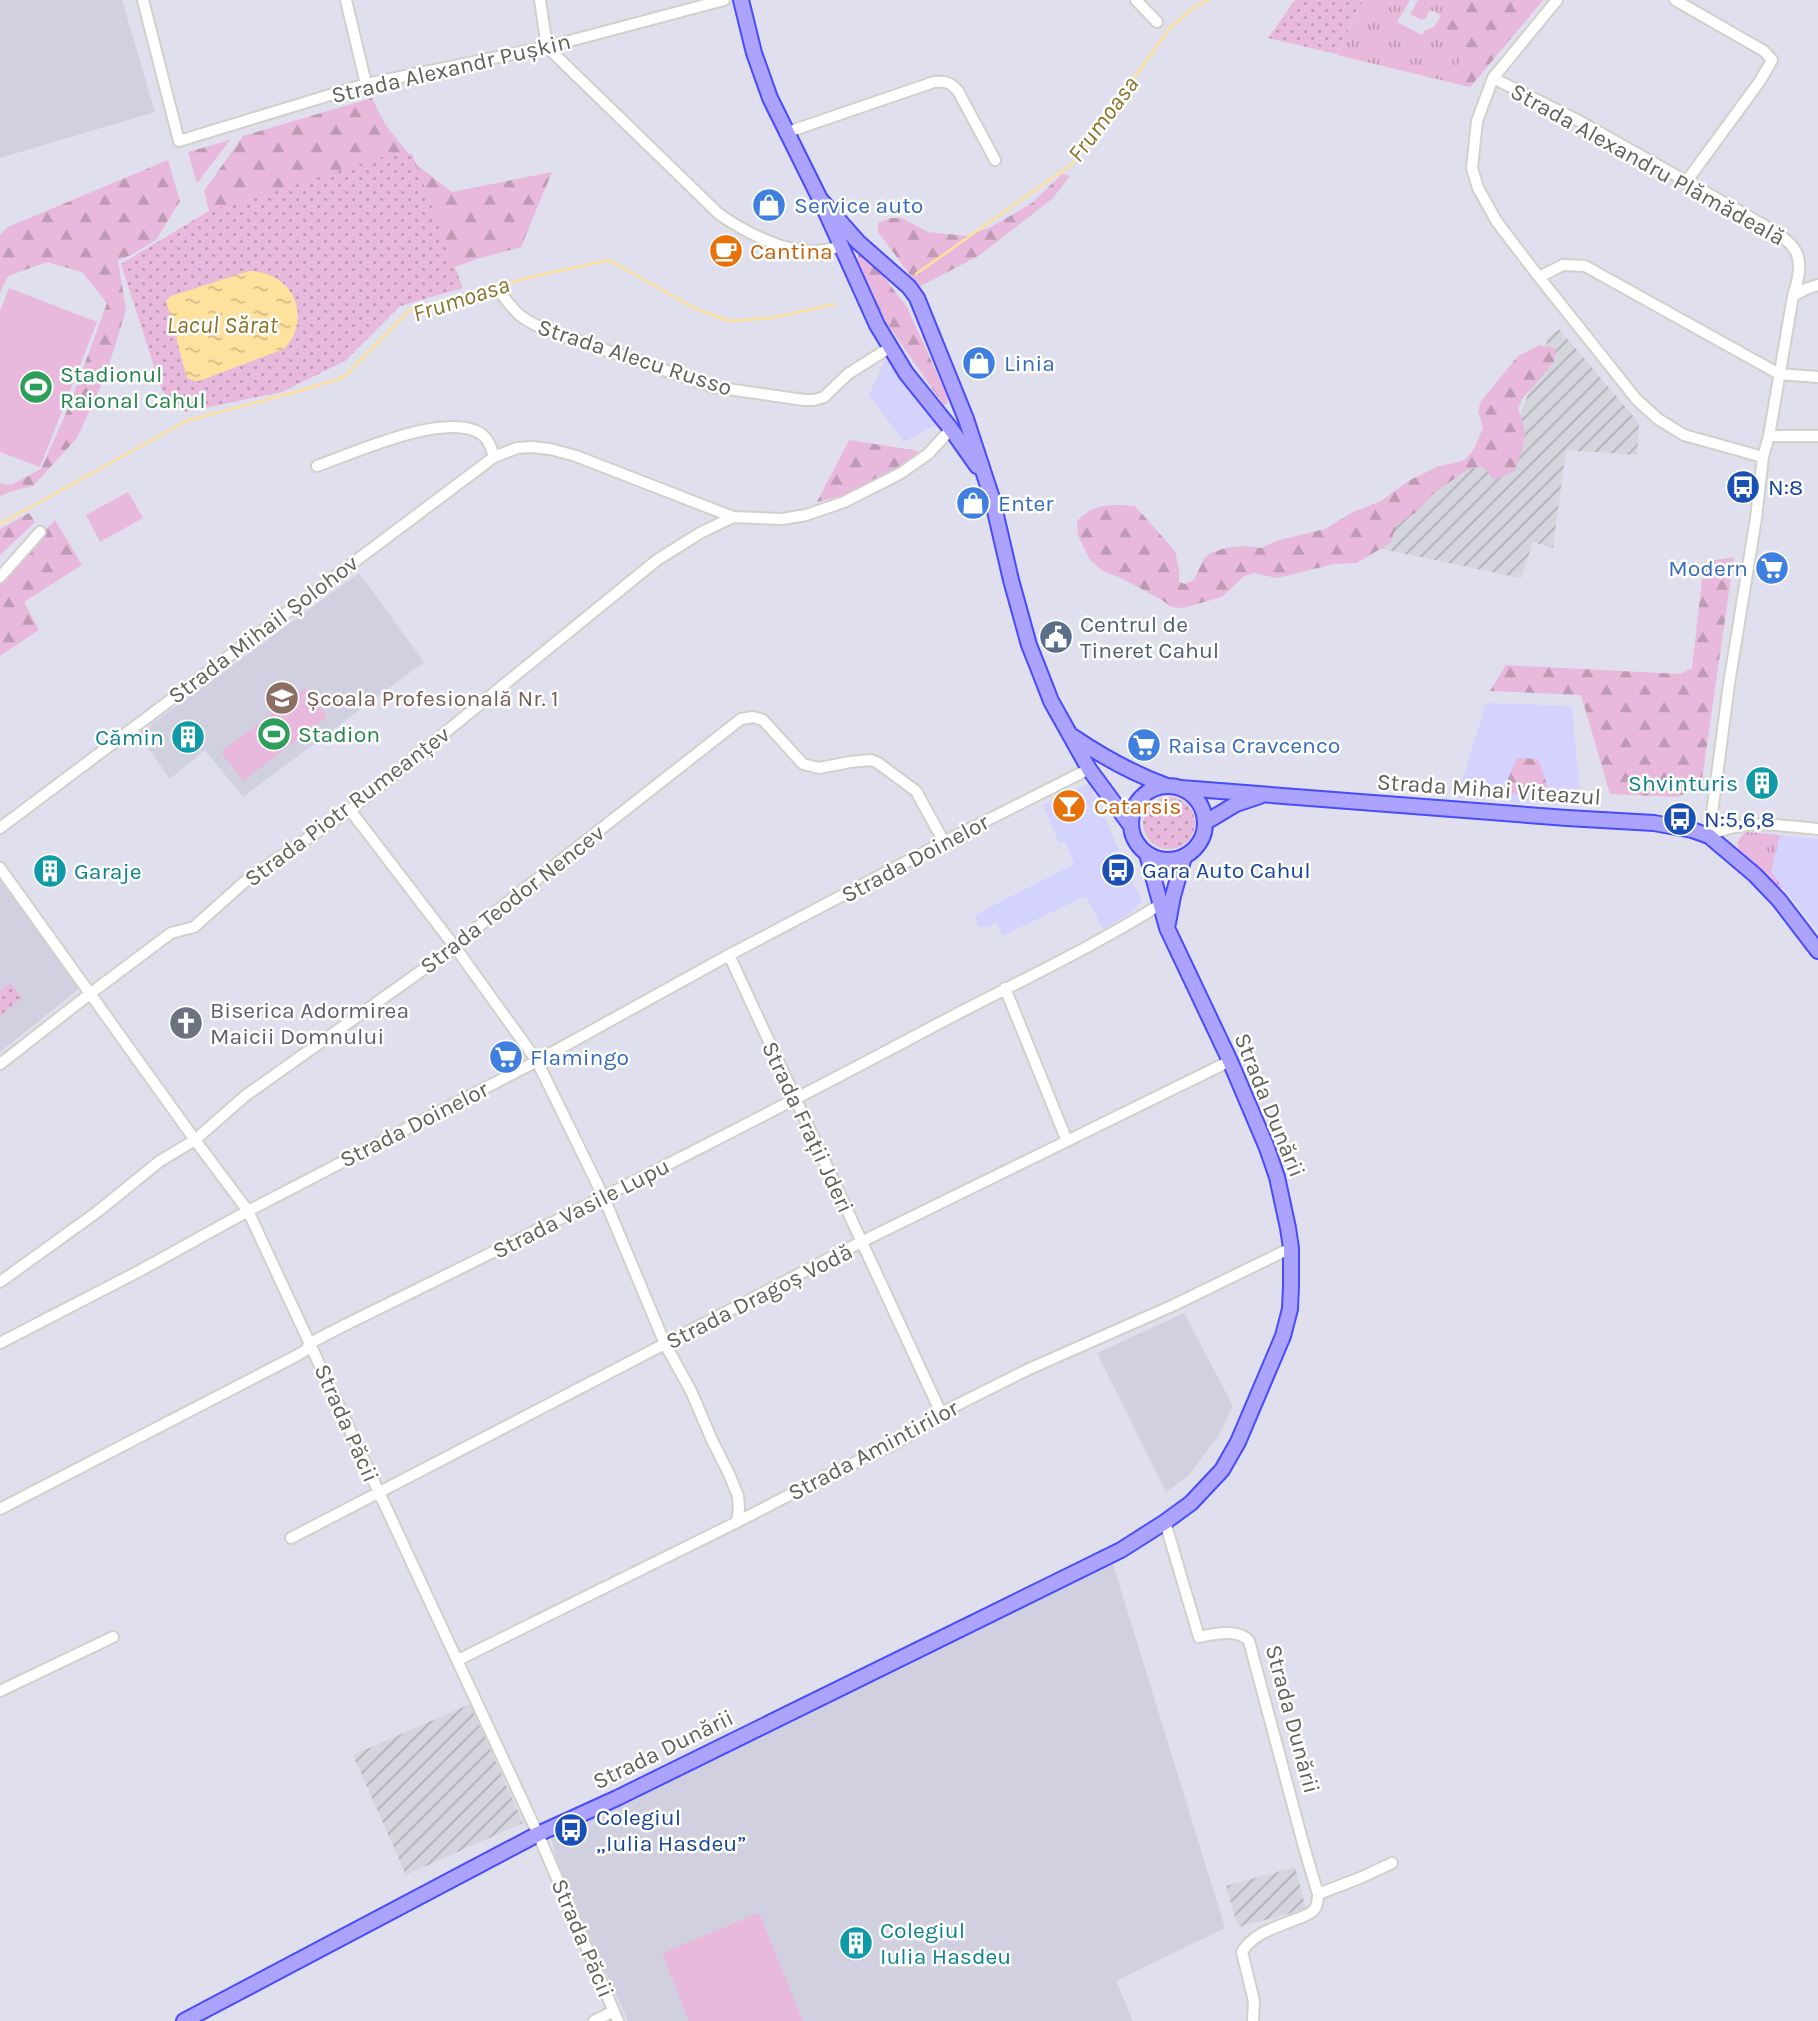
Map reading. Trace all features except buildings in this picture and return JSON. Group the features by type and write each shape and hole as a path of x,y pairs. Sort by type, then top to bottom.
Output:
{"main road":[{"path":"741,0 762,79 785,133 820,200 861,293 889,348 986,479"},
{"path":"820,200 864,247 913,292 958,399 986,479 1029,645 1051,701 1068,733 1089,769 1131,826 1136,842 1147,854 1168,861 1184,857 1193,851 1205,833 1206,822 1200,804 1192,794 1135,774 1098,754 1068,733"},
{"path":"843,252 864,247"},
{"path":"934,408 947,412 953,410 958,399"},
{"path":"1131,826 1134,808 1141,799 1155,789 1174,787"},
{"name":"Strada Mihai Viteazul","path":"1174,787 1554,817 1654,822 1692,830 1709,836 1732,854 1779,900 1818,951"},
{"name":"Strada Mihai Viteazul","path":"1206,822 1236,804 1265,794"},
{"name":"Strada Dunării","path":"184,2021 538,1835 1121,1550 1191,1503 1222,1470 1238,1441 1283,1336 1290,1309 1291,1248 1277,1177 1267,1148 1230,1061 1167,928 1147,854"},
{"path":"1167,928 1172,896 1184,857"}],"street":[{"name":"Strada Alexandr Pușkin","path":"143,0 179,141 366,84 547,47 724,0"},
{"path":"346,0 366,84"},
{"path":"540,0 547,47 719,214 741,230 785,246 811,252 843,252"},
{"path":"1136,0 1157,22"},
{"path":"1557,0 1493,78 1477,121 1472,168 1478,188 1487,205 1539,277 1637,400 1658,419 1684,435 1763,457"},
{"path":"1675,0 1765,51 1772,60 1760,81 1686,182"},
{"name":"Strada Alexandru Plămădeală","path":"1493,78 1581,122 1784,236 1796,250 1800,263 1763,457 1709,836"},
{"path":"785,133 934,82 946,81 958,91 995,160"},
{"path":"1539,277 1563,265 1585,266 1779,374 1818,377"},
{"path":"1793,296 1818,285"},
{"name":"Strada Alecu Russo","path":"501,293 516,313 549,331 714,387 765,396 814,401 824,397 848,374 889,348"},
{"path":"317,466 430,429 451,428 478,432 488,441 494,457"},
{"name":"Strada Piotr Rumeanțev","path":"0,1064 171,933 194,926 250,877 350,810 657,560 700,533 733,517 782,519 806,515 844,502 901,473 928,454 951,429"},
{"path":"1769,436 1818,436"},
{"name":"Strada Mihail Șolohov","path":"0,828 494,457 517,448 550,449 576,456 733,517"},
{"path":"0,577 40,532"},
{"name":"Strada Teodor Nencev","path":"0,1282 97,1212 160,1161 195,1140 244,1096 455,947 741,719 754,717 763,720 803,764 811,768 871,760 878,763 915,791 944,842"},
{"name":"Strada Doinelor","path":"0,1343 537,1061 729,955 1089,769"},
{"path":"350,810 455,947 537,1061 604,1198 665,1344 691,1391 729,1474 738,1496 737,1522"},
{"path":"1709,836 1739,824 1818,830"},
{"name":"Strada Păcii","path":"0,868 248,1211 458,1660 538,1835 616,2016"},
{"name":"Strada Vasile Lupu","path":"0,1509 306,1350 310,1343 346,1324 604,1198 796,1100 1004,988 1104,938 1161,904"},
{"name":"Strada Frații Jderi","path":"729,955 941,1413"},
{"path":"1004,988 1067,1142"},
{"name":"Strada Dragoș Vodă","path":"291,1538 861,1242 1230,1061"},
{"name":"Strada Amintirilor","path":"458,1660 918,1432 941,1413 1029,1368 1144,1319 1291,1248"},
{"name":"Strada Dunării","path":"1165,1522 1199,1637 1214,1633 1240,1634 1249,1641 1318,1894"},
{"path":"0,1691 113,1637"},
{"path":"1253,2021 1254,2001 1242,1952 1248,1942 1265,1931 1305,1916 1314,1909 1318,1894 1392,1863"},
{"path":"594,2021 616,2016"}],"shaded area":[{"path":"0,0 122,0 155,112 0,158"},
{"path":"1559,329 1639,423 1637,455 1566,450 1553,548 1533,542 1521,578 1377,548 1409,502 1515,430 1549,336"},
{"path":"886,358 936,425 904,442 869,395"},
{"name":"Școala Profesională Nr. 1","path":"359,573 424,662 243,797 205,750 170,779 138,734"},
{"path":"1486,703 1572,706 1581,807 1457,798"},
{"name":"Gara Auto Cahul","path":"1089,783 1142,901 1131,913 1103,929 1086,896 1002,936 997,923 987,927 978,926 975,915 1074,864 1065,842 1059,843 1043,805"},
{"path":"1780,835 1818,839 1818,932 1770,872"},
{"path":"0,880 79,989 0,1052"},
{"path":"1184,1313 1233,1406 1219,1435 1188,1476 1166,1492 1097,1353"},
{"path":"1112,1561 1225,1928 1116,1981 1133,2021 628,2021 559,1869 551,1838"},
{"path":"470,1704 523,1823 406,1875 353,1755"},
{"path":"1295,1867 1306,1909 1238,1927 1226,1886"}],"green space":[{"path":"1295,0 1363,0 1337,54 1268,38"},
{"path":"1363,0 1410,0 1397,22 1422,35 1425,30 1434,27 1441,16 1429,11 1426,18 1421,20 1410,14 1418,0 1543,0 1470,87 1337,55"},
{"path":"1450,0 1543,0 1470,87 1451,82 1455,68 1469,52 1462,38 1444,32"},
{"path":"372,98 385,124 417,165 452,192 552,172 521,247 477,259 333,310 214,230 204,191 243,136"},
{"path":"230,140 197,183 188,152"},
{"path":"412,154 463,288 400,306 345,361 282,392 185,412 162,391 121,264 209,211 389,155"},
{"path":"168,160 180,201 156,240 118,260 126,310 106,375 77,438 33,486 0,496 0,483 11,485 41,469 70,404 107,303 82,272 47,262 8,276 0,293 0,235 8,227"},
{"path":"1062,174 1070,176 1053,198 980,255 919,287 878,232 878,223 891,218 902,218 928,232 966,236 991,227 1032,203"},
{"path":"859,253 866,254 907,307 944,389 948,400 946,405 884,319 857,260"},
{"name":"Stadionul Raional Cahul","path":"9,288 97,322 40,467 0,452 0,311"},
{"path":"1540,345 1556,349 1554,362 1522,399 1518,409 1524,433 1523,447 1515,471 1495,480 1482,466 1465,471 1433,494 1418,511 1397,524 1390,543 1357,563 1334,564 1277,578 1254,573 1244,576 1222,597 1183,608 1171,607 1121,578 1103,571 1090,560 1078,535 1077,521 1090,511 1111,505 1135,506 1175,551 1179,582 1185,584 1194,580 1204,559 1210,553 1245,546 1261,548 1279,540 1325,529 1353,512 1381,501 1410,480 1437,467 1465,460 1474,449 1483,428 1478,411 1481,401 1518,356"},
{"path":"849,440 919,451 897,470 842,496 817,502"},
{"path":"128,492 143,518 100,542 86,515"},
{"path":"29,513 35,522 0,555 0,529"},
{"path":"55,520 82,565 24,602 39,630 0,656 0,580"},
{"path":"1734,557 1701,786 1677,797 1610,794 1581,695 1490,691 1506,665 1680,674 1692,668 1704,562"},
{"name":"Stadion","path":"305,688 327,717 243,781 221,752"},
{"path":"1517,758 1538,759 1551,796 1502,793"},
{"path":"1169,797 1188,804 1195,823 1188,842 1169,849 1150,842 1143,823 1150,804"},
{"path":"1747,832 1780,835 1771,872 1783,887 1777,891 1740,852 1737,843"},
{"path":"10,983 22,998 0,1016 0,991"},
{"path":"759,1913 803,2021 689,2021 662,1953"}],"water":[{"name":"Lacul Sărat","path":"249,271 264,273 287,287 297,310 293,336 284,349 199,381 187,378 166,301 171,296"}],"waterway":[{"name":"Frumoasa","path":"916,274 1072,164 1170,28 1193,8 1209,0"},
{"name":"Frumoasa","path":"0,524 186,421 344,377 410,310 535,276 609,260 696,309 729,321 771,318 835,304"}],"place":[{"name":"Service auto","path":"769,205"},
{"name":"Cantina","path":"726,251"},
{"name":"Linia","path":"979,363"},
{"name":"Stadionul Raional Cahul","path":"36,387"},
{"name":"N:8","path":"1743,487"},
{"name":"Enter","path":"973,503"},
{"name":"Modern","path":"1772,568"},
{"name":"Centrul de Tineret Cahul","path":"1056,637"},
{"name":"Școala Profesională Nr. 1","path":"282,698"},
{"name":"Stadion","path":"274,734"},
{"name":"Cămin","path":"188,737"},
{"name":"Raisa Cravcenco","path":"1144,745"},
{"name":"Shvinturis","path":"1762,783"},
{"name":"Catarsis","path":"1069,806"},
{"name":"N:5,6,8","path":"1680,819"},
{"name":"Gara Auto Cahul","path":"1118,870"},
{"name":"Garaje","path":"50,871"},
{"name":"Biserica Adormirea Maicii Domnului","path":"186,1023"},
{"name":"Flamingo","path":"506,1057"},
{"name":"Colegiul „Iulia Hasdeu”","path":"571,1830"},
{"name":"Colegiul Iulia Hasdeu","path":"856,1943"}]}
